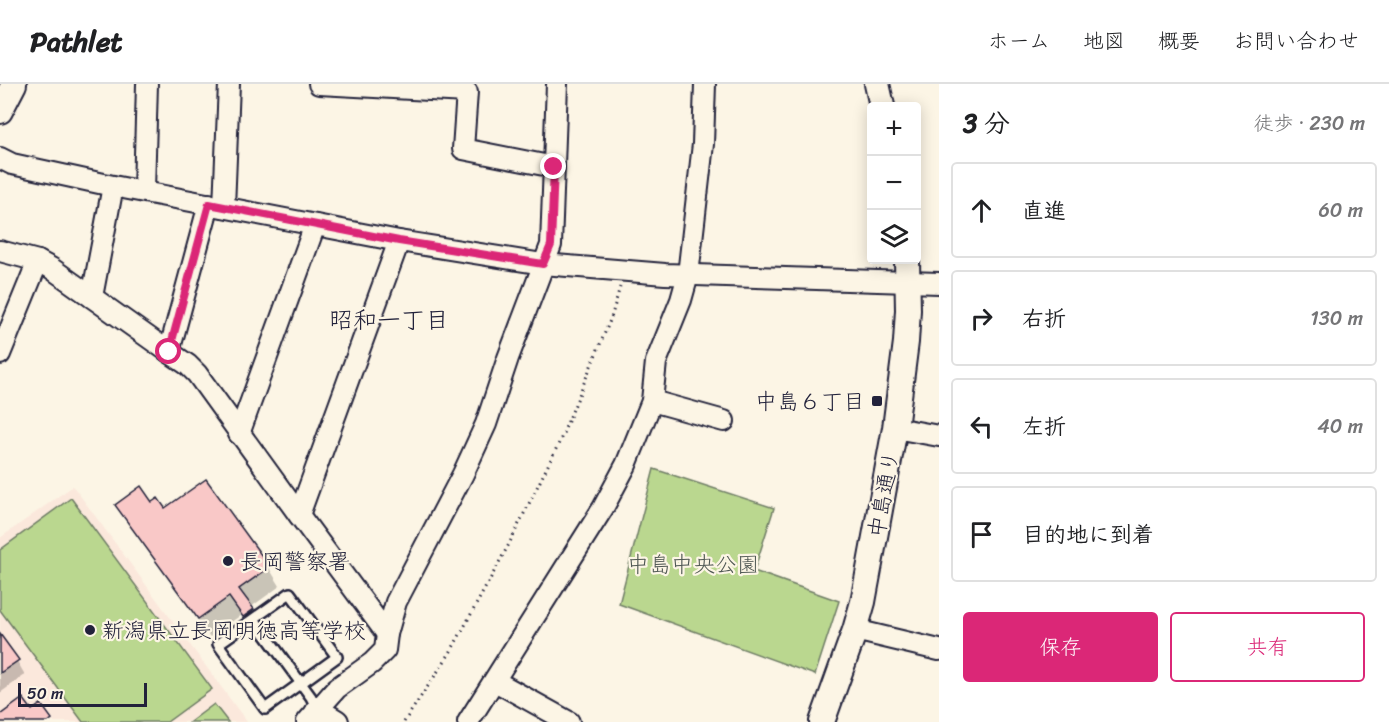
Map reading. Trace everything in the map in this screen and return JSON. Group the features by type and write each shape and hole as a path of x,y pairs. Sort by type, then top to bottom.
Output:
{"street":[{"path":"0,111 14,84"},
{"path":"144,190 147,84"},
{"path":"169,352 217,206 229,84"},
{"path":"319,84 466,92 463,149 554,167"},
{"path":"321,719 337,688 372,663 385,650 396,602 463,474 486,424 508,358 551,245 558,84"},
{"path":"468,722 603,508 626,465 652,401 656,363 681,300 688,275 703,144 705,84"},
{"path":"878,84 881,102"},
{"path":"0,158 12,164 113,186 144,190 399,241 543,264 688,275 907,271 939,283"},
{"path":"92,297 113,186"},
{"path":"240,434 315,225"},
{"path":"299,515 399,241"},
{"path":"0,251 38,261 51,268 188,365 197,374 387,634"},
{"path":"0,354 38,261"},
{"name":"中島通り","path":"822,722 863,602 895,428 906,342 907,271"},
{"path":"652,401 724,421"},
{"path":"895,428 939,436"},
{"path":"855,630 939,650"},
{"path":"495,681 569,722"}],"lane":[{"path":"290,593 337,657 265,709 218,644 254,619 290,593"},
{"path":"254,619 311,697 321,719"}],"path":[{"path":"404,722 450,653 508,546 559,443 611,318 624,270"}],"shaded area":[{"name":"新潟県立長岡明徳高等学校","path":"73,486 247,722 0,722 0,538"}],"green space":[{"name":"中島中央公園","path":"654,469 774,508 754,571 839,601 815,675 619,604"},
{"name":"新潟県立長岡明徳高等学校","path":"71,498 212,689 167,722 83,722 0,610 0,550"},
{"path":"214,704 228,722 190,722"}],"building":[{"path":"206,479 270,567 239,589 254,609 243,617 229,597 198,619 115,505 141,486 152,502 158,498 165,508"},
{"path":"0,634 19,660 0,673"},
{"path":"23,698 32,710 41,704 52,719 48,722 0,722 0,715"}],"place":[{"name":"中島６丁目","path":"877,401"},
{"name":"長岡警察署","path":"228,561"},
{"name":"新潟県立長岡明徳高等学校","path":"90,630"}],"district":[{"name":"昭和一丁目","path":"389,320"}],"route":[{"path":"169,352 209,204 399,241 543,264 551,245 554,167"}]}
